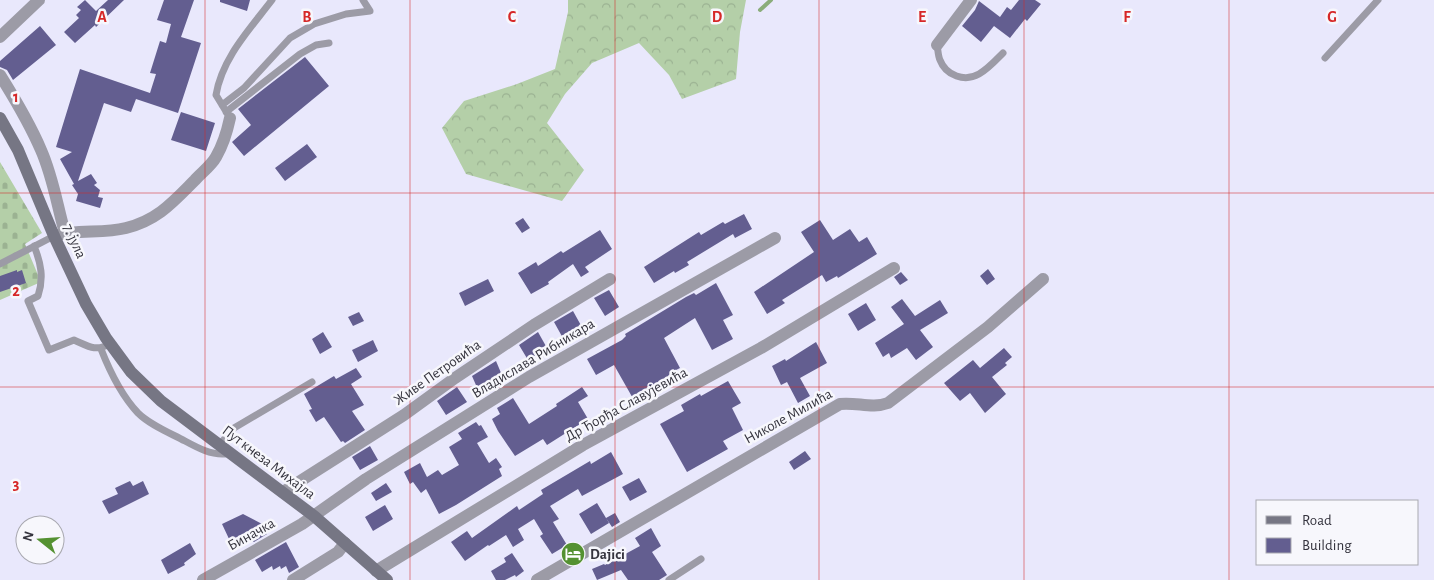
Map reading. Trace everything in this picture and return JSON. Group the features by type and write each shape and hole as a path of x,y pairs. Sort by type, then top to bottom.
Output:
{"main road":[{"name":"7. јула","path":"0,118 18,150 59,234 86,304 106,347 130,372"},
{"name":"Пут кнеза Михајла","path":"130,372 161,401 314,516 387,580"}],"street":[{"path":"937,45 971,0"},
{"path":"0,37 34,2"},
{"path":"0,75 41,150 52,182 59,234 103,232 128,228 158,215 170,206 214,159 226,138 228,115"},
{"name":"Владислава Рибникара","path":"314,516 366,479 529,377 775,238"},
{"name":"Др Ђорђа Славујевића","path":"376,571 583,445 761,348 894,268"},
{"name":"Живе Петровића","path":"283,492 404,415 526,330 610,279"},
{"name":"Николе Милића","path":"537,580 840,404 851,402 881,406 888,403 988,327 1043,279"},
{"name":"Биначка","path":"204,580 314,516"},
{"path":"293,580 338,552 344,543"}],"lane":[{"path":"272,0 227,61 218,80 216,95 228,115 300,54 316,45 330,44"},
{"path":"222,105 244,88 290,38 314,24 346,14 370,11 363,0"},
{"path":"1325,58 1378,0"},
{"path":"937,45 939,59 945,68 962,78 970,78 980,73 1003,53"},
{"path":"0,264 59,234"},
{"path":"34,246 39,258 42,284 38,296 28,301 49,350 74,340 93,348 106,347 108,367 122,392 139,414 163,430 200,449 217,454 225,454 224,448 234,428 312,382"},
{"path":"669,580 701,559"}],"green space":[{"path":"568,0 746,0 740,32 736,79 682,99 669,75 639,43 592,63 565,94 547,123 584,170 562,201 466,174 442,128 464,101 517,84 555,69 568,12"},
{"path":"0,162 42,233 25,244 41,282 0,300"}],"building":[{"path":"85,0 96,11 108,0 124,0 96,27 95,25 75,43 64,32 79,18 76,15 81,10 77,7"},
{"path":"164,0 194,0 181,37 201,43 178,113 136,99 131,112 104,103 78,181 91,174 97,183 94,185 100,190 98,197 103,198 100,208 76,201 78,194 60,159 72,152 56,147 80,69 150,93 156,74 150,73 160,41 166,43 171,24 157,20"},
{"path":"220,0 250,0 247,11 220,2"},
{"path":"1019,0 1035,0 1041,4 1027,21 1025,19 1010,38 994,26 981,42 962,26 975,10 979,1 1000,17 1007,7 1011,10"},
{"path":"40,26 56,45 13,80 7,70 0,67 0,61"},
{"path":"305,57 329,86 244,156 232,142 251,125 238,109"},
{"path":"181,112 215,123 206,151 171,140"},
{"path":"307,144 317,157 285,181 275,168"},
{"path":"744,214 752,229 735,238 733,234 687,262 689,265 675,273 674,271 654,283 644,267 699,232 701,235 723,222 725,224"},
{"path":"523,218 530,228 522,233 515,223"},
{"path":"820,220 833,240 850,229 859,242 867,237 877,254 838,278 837,276 826,282 822,275 782,300 785,303 767,314 754,292 814,252 801,232"},
{"path":"600,230 612,249 585,267 589,272 581,277 573,264 548,282 549,284 531,294 518,273 536,262 538,266 561,251 563,253"},
{"path":"988,269 995,279 987,285 980,276"},
{"path":"17,270 17,272 22,270 26,283 0,292 0,276"},
{"path":"901,272 908,280 900,285 894,277"},
{"path":"488,279 494,291 465,306 459,293"},
{"path":"716,283 733,315 723,320 733,339 712,350 695,318 664,338 680,368 676,370 681,380 665,389 663,385 635,402 614,365 596,375 587,359 622,340 626,336 625,334 686,297 694,293 696,295"},
{"path":"609,290 619,307 605,316 594,298"},
{"path":"902,299 915,316 940,300 948,313 920,330 933,347 916,360 907,348 891,358 889,353 883,357 875,343 904,324 891,307"},
{"path":"866,303 876,320 858,331 848,314"},
{"path":"573,311 583,329 564,340 554,322"},
{"path":"359,312 364,321 353,326 348,317"},
{"path":"323,332 332,347 320,354 312,339"},
{"path":"538,332 547,348 528,360 519,345"},
{"path":"373,340 378,351 358,362 352,350"},
{"path":"816,342 827,363 800,378 810,396 798,403 787,382 781,385 772,366 785,359 786,361"},
{"path":"1004,348 1012,357 1005,363 1007,365 992,377 1006,394 985,413 970,393 960,401 944,383 973,360 980,368"},
{"path":"496,361 504,380 479,392 472,376"},
{"path":"356,368 362,377 351,384 364,405 352,411 365,430 345,443 341,442 324,417 316,422 309,410 312,409 304,394 334,376 336,379"},
{"path":"728,381 741,403 732,408 743,430 723,441 728,449 687,472 660,424 684,411 681,405"},
{"path":"457,387 467,402 446,415 437,401"},
{"path":"582,387 588,396 578,402 588,419 547,445 543,439 515,456 492,419 500,414 497,408 513,398 529,424"},
{"path":"476,422 479,426 481,425 488,437 477,443 489,463 496,458 502,467 499,469 502,476 439,514 426,489 421,493 413,482 410,484 404,472 420,463 427,477 438,470 442,475 459,465 449,447 462,439 458,433"},
{"path":"370,446 378,460 360,470 352,457"},
{"path":"805,451 811,459 794,470 789,462"},
{"path":"611,452 623,474 582,496 578,489 550,506 559,519 553,522 567,545 552,554 540,536 543,534 534,519 518,529 524,540 513,547 506,535 465,561 451,542 467,531 472,538 517,506 519,510 543,494 541,490 590,461 591,464"},
{"path":"639,478 647,492 630,501 622,487"},
{"path":"130,481 133,486 143,481 149,494 109,514 102,501 118,494 115,488"},
{"path":"386,483 392,492 376,501 371,493"},
{"path":"597,503 609,523 591,534 579,514"},
{"path":"385,505 393,519 373,531 365,517"},
{"path":"615,513 620,522 612,527 606,518"},
{"path":"243,514 266,526 267,534 254,542 242,536 230,541 222,524"},
{"path":"651,528 661,546 652,552 667,575 659,580 628,580 621,570 597,580 592,569 605,565 640,546 635,538"},
{"path":"286,542 299,567 289,573 286,566 281,569 280,566 273,570 272,566 262,572 255,560"},
{"path":"190,543 196,554 184,563 185,565 168,574 161,560"},
{"path":"512,553 524,571 516,577 515,575 505,580 496,580 491,571 506,562 504,558"}],"waterway":[{"path":"760,10 771,0"}],"place":[{"name":"Dajici","path":"573,554"}]}
